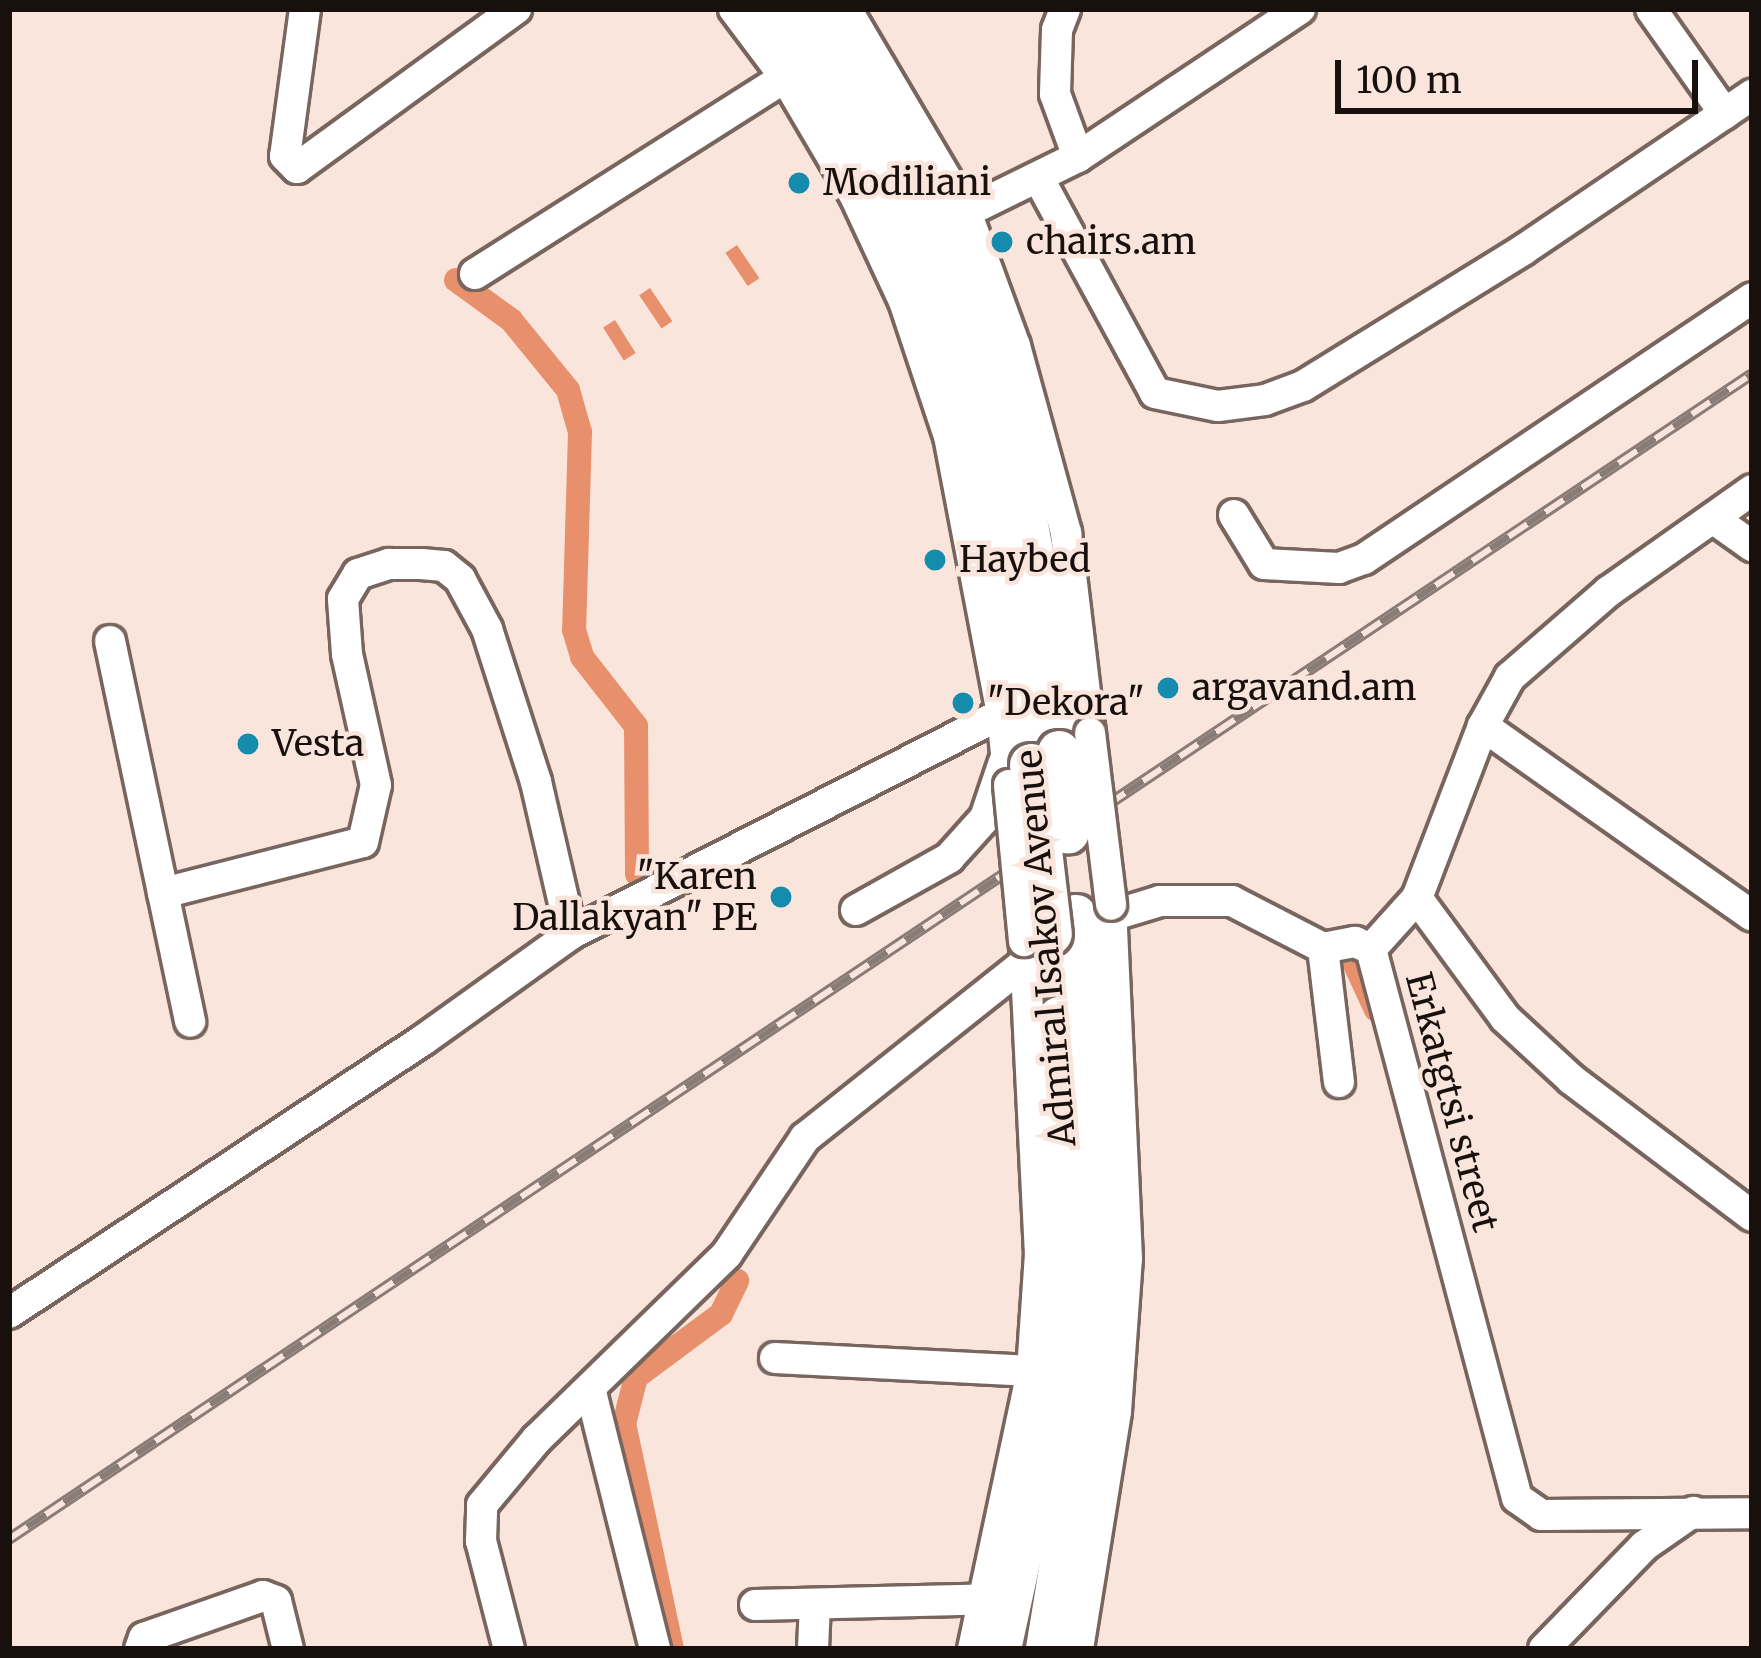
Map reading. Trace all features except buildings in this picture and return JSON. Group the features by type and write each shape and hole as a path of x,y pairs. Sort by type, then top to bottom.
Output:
{"highway":[{"name":"Admiral Isakov Avenue","path":"767,9 861,156 913,259 956,370 993,516 1039,758 1095,1096 1088,1399 1046,1649"},
{"name":"Admiral Isakov Avenue","path":"805,9 898,155 946,251 986,360 1016,466 1034,557 1039,758"},
{"name":"Admiral Isakov Avenue","path":"1000,1649 997,1599 1054,1397 1066,1241 1067,929"}],"street":[{"path":"305,9 285,156 297,167 516,9"},
{"path":"734,9 785,77 855,196 904,302 949,436 1002,713 1039,758"},
{"path":"846,9 965,212 1046,445 1066,533 1039,758 1127,1259 1116,1411 1078,1649"},
{"path":"1065,9 1057,30 1055,94 1078,157"},
{"path":"965,212 1078,157 1300,9"},
{"path":"1652,9 1726,114"},
{"path":"475,274 785,77"},
{"path":"1039,179 1155,393 1218,406 1265,400 1304,386 1523,250 1752,95"},
{"path":"1234,515 1264,564 1339,568 1364,559 1752,298"},
{"name":"Erkatgtsi street","path":"1752,490 1609,591 1510,677 1483,726 1418,898 1371,949 1517,1498 1541,1516 1752,1513"},
{"path":"1714,519 1752,546"},
{"path":"163,893 363,842 376,785 346,654 343,599 358,574 389,564 421,563 444,566 460,579 487,629 530,761 571,934"},
{"path":"110,641 190,1022"},
{"path":"9,1313 423,1040 571,934 1002,713"},
{"path":"1483,726 1752,916"},
{"path":"856,910 950,858 1039,758"},
{"path":"1418,898 1505,1018 1571,1079 1752,1216"},
{"path":"509,1649 481,1541 482,1504 536,1439 591,1392 727,1254 805,1138 1067,929 1160,901 1232,902 1323,948 1355,942 1371,949"},
{"path":"973,1649 997,1599 1032,1371 1067,929"},
{"path":"1323,948 1339,1082"},
{"path":"775,1358 1032,1371"},
{"path":"591,1392 655,1649"},
{"path":"1544,1649 1645,1546 1693,1513"},
{"path":"140,1649 144,1638 263,1596 276,1601 288,1649"},
{"path":"755,1605 997,1599"},
{"path":"813,1649 815,1604"}],"shaded area":[{"path":"737,245 759,278 748,286 725,253"},
{"path":"650,288 672,321 662,328 639,295"},
{"path":"615,320 636,353 624,360 603,327"}],"waterway":[{"path":"456,280 511,320 568,390 580,432 574,630 582,657 636,726 637,874"},
{"path":"1352,958 1376,1010"},
{"path":"672,1649 624,1424 636,1377 721,1314 737,1281"}],"railway":[{"path":"9,1539 1752,374"}],"place":[{"name":"Modiliani","path":"799,183"},
{"name":"chairs.am","path":"1002,242"},
{"name":"Haybed","path":"935,560"},
{"name":"argavand.am","path":"1168,688"},
{"name":"\"Dekora\"","path":"963,703"},
{"name":"Vesta","path":"248,744"},
{"name":"\"Karen Dallakyan\" PE","path":"781,897"}]}
